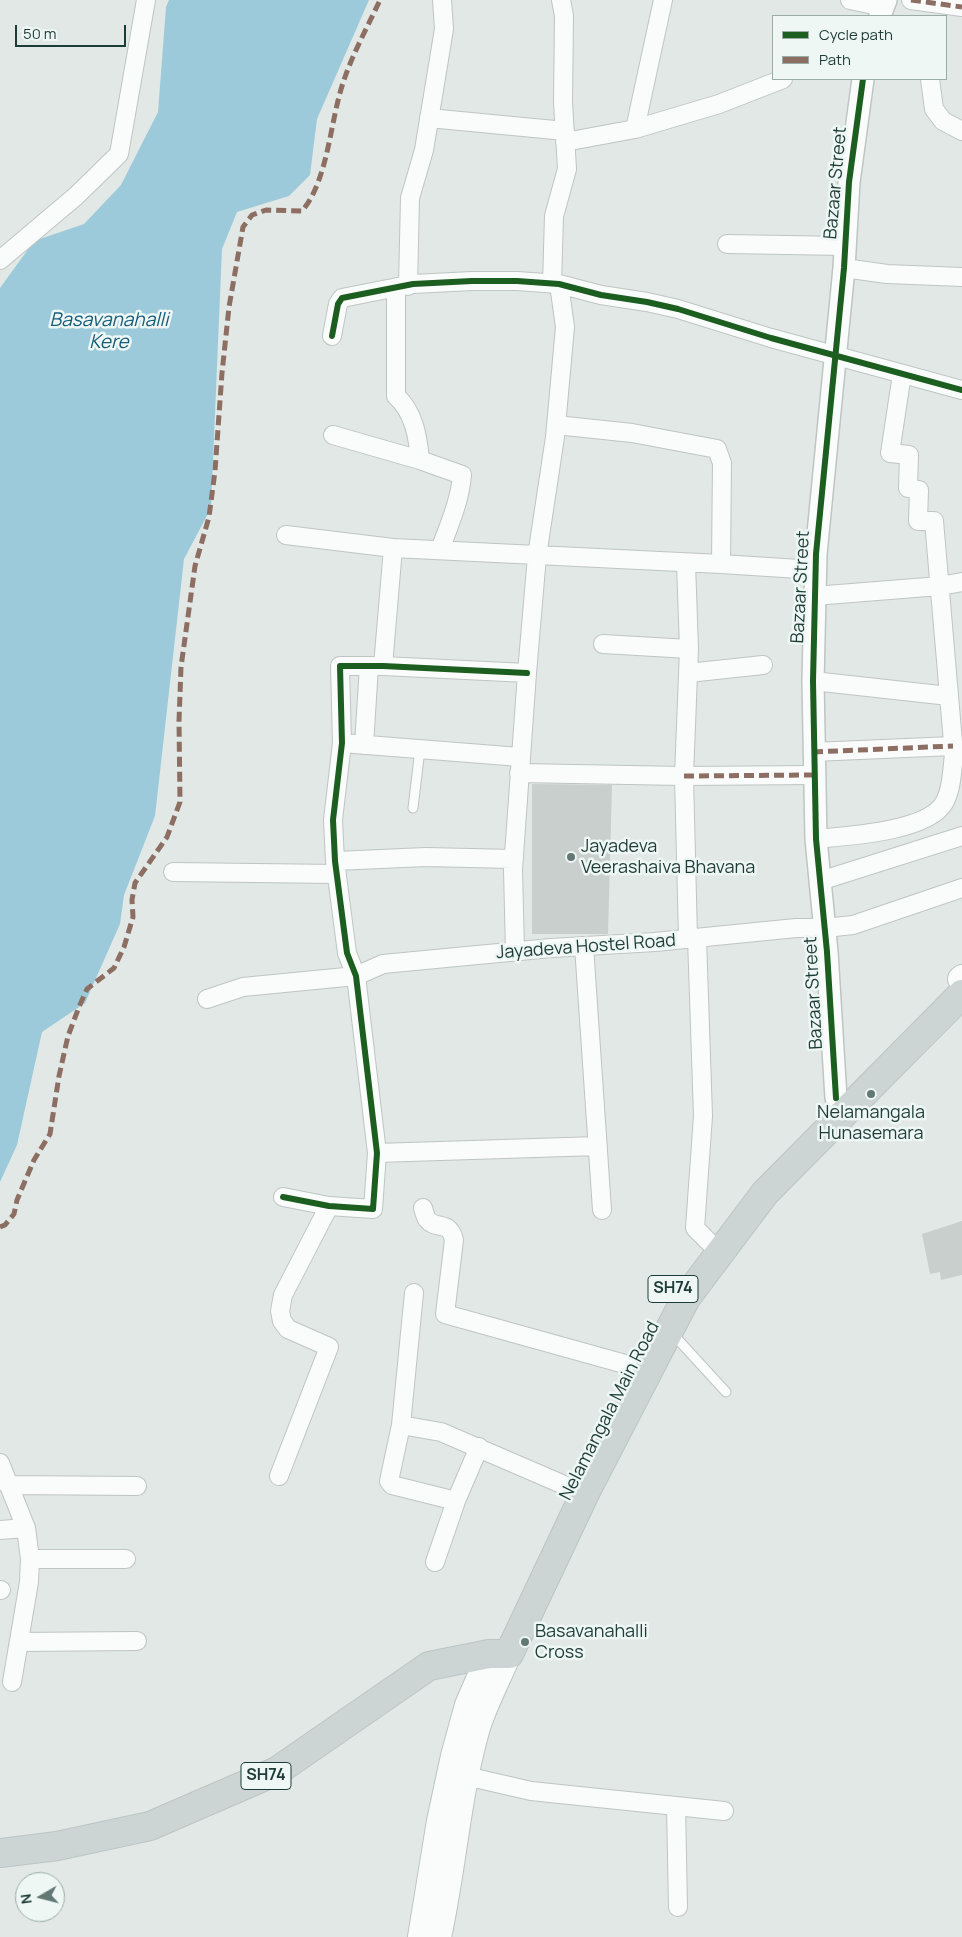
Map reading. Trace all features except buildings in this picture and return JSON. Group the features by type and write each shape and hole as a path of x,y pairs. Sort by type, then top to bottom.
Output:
{"main road":[{"name":"Nelamangala Main Road","path":"578,1491 596,1432 640,1370 672,1290 741,1204 771,1163 836,1098 959,992"},
{"name":"SH74","path":"640,1370 669,1330 686,1298 765,1193 959,992"},
{"name":"SH74","path":"0,1853 56,1846 150,1826 278,1770 429,1666 500,1654 578,1491"},
{"path":"439,1937 466,1776 477,1729 500,1654"},
{"path":"420,1937 438,1821 467,1705 500,1654"}],"street":[{"path":"0,260 76,196 119,154 146,0"},
{"path":"420,460 418,436 405,404 396,396 402,287 410,198 424,150 444,28 442,0"},
{"path":"515,952 514,859 527,673 537,556 556,425 565,327 555,284 554,216 567,169 563,102 564,16 561,0"},
{"path":"634,129 664,0"},
{"path":"850,0 883,8"},
{"path":"911,0 924,0 962,6"},
{"path":"922,15 924,0"},
{"path":"429,118 565,136 634,129 720,104 780,80"},
{"name":"Bazaar Street","path":"836,1098 825,928 816,839 813,752 814,596 844,268 849,182 863,80"},
{"path":"930,80 934,109 943,120 962,131"},
{"path":"728,244 845,246"},
{"path":"844,268 887,274 962,277"},
{"path":"332,336 338,304 342,298 402,287 472,281 518,281 555,284 601,295 678,309 835,356 962,390"},
{"path":"816,839 880,832 907,825 932,815 943,804 949,788 954,754 934,521 918,521 919,490 908,488 909,455 890,453 902,374"},
{"path":"556,425 632,433 717,449 722,463 721,564"},
{"path":"333,435 420,460 462,475 455,508 440,550"},
{"path":"286,534 393,548 815,570"},
{"path":"364,745 393,548"},
{"path":"686,563 689,649 684,776 703,1116 695,1228 710,1243"},
{"path":"814,596 940,586 962,582"},
{"path":"603,644 689,649"},
{"path":"688,673 763,665"},
{"path":"283,1197 329,1206 373,1209 376,1153 356,976 347,953 336,867 333,820 342,743 340,666 527,673"},
{"path":"813,681 949,696"},
{"path":"342,743 420,749 520,765 684,776 814,775"},
{"path":"813,752 953,746"},
{"path":"820,881 962,836"},
{"path":"173,872 336,867 426,857 514,859"},
{"name":"Jayadeva Hostel Road","path":"207,999 243,987 356,976 383,964 584,946 693,939 796,928 854,925 962,888"},
{"path":"584,946 602,1210"},
{"path":"376,1153 598,1146"},
{"path":"279,1476 329,1347 288,1329 282,1321 280,1311 283,1294 329,1206"},
{"path":"423,1208 430,1222 448,1227 452,1231 454,1240 445,1314 640,1370"},
{"path":"414,1293 401,1425 389,1481 392,1485 456,1501"},
{"path":"401,1425 441,1432 578,1491"},
{"path":"435,1562 456,1501 479,1447"},
{"path":"0,1463 26,1528 30,1559 29,1582 12,1682"},
{"path":"8,1485 137,1486"},
{"path":"0,1530 26,1528"},
{"path":"30,1559 126,1560"},
{"path":"19,1642 137,1641"},
{"path":"466,1776 531,1791 724,1811"},
{"path":"676,1806 678,1907"}],"lane":[{"path":"413,808 420,749"},
{"path":"669,1330 726,1392"}],"water":[{"name":"Basavanahalli Kere","path":"169,0 369,0 317,119 310,175 289,196 237,212 222,249 211,508 184,559 155,816 124,895 120,924 85,1003 42,1032 17,1145 0,1182 0,288 34,241 84,224 121,185 158,112 166,7"}],"marked path":[{"path":"0,1227 5,1225 14,1214 17,1200 34,1160 50,1134 59,1076 68,1036 79,1007 87,989 114,968 124,947 133,917 132,900 135,883 167,837 180,802 179,721 181,667 195,566 209,517 215,471 229,307 243,227 252,215 266,210 302,211 311,198 323,166 344,80 380,0"},
{"path":"911,0 962,7"},
{"path":"813,752 953,746"},
{"path":"684,776 814,775"}],"cycle path":[{"path":"836,1098 827,952 816,839 813,681 816,554 844,268 849,182 863,80"},
{"path":"332,336 338,304 342,298 413,284 472,281 517,281 559,284 601,295 678,309 771,338 962,390"},
{"path":"283,1197 329,1206 373,1209 377,1153 356,976 347,953 335,861 333,820 342,743 340,666 383,666 527,673"}],"place":[{"name":"Jayadeva Veerashaiva Bhavana","path":"571,857"},
{"name":"Nelamangala Hunasemara","path":"871,1094"},
{"name":"Basavanahalli Cross","path":"525,1642"}]}
